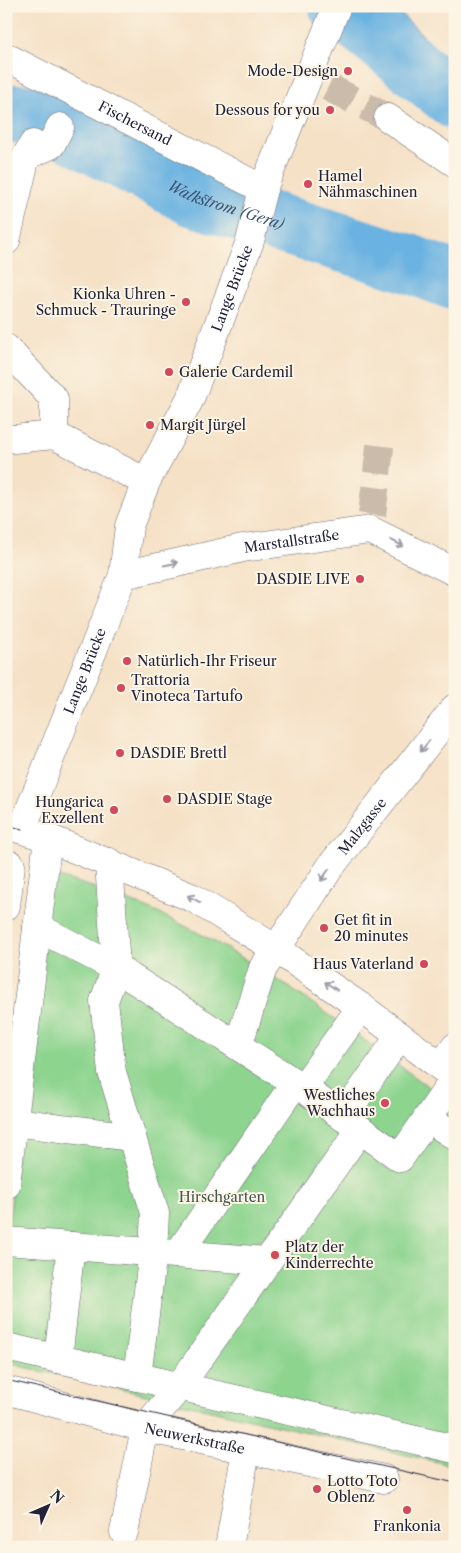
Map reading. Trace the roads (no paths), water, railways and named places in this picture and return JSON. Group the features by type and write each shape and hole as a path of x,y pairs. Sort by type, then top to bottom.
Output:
{"street":[{"name":"Lange Brücke","path":"14,827 123,574 129,526 146,482 190,399 250,241 261,196 318,82 324,41 337,6"},
{"name":"Fischersand","path":"6,57 261,196"},
{"path":"388,118 455,163"},
{"path":"6,241 30,150 51,145 60,127"},
{"path":"6,348 54,399 54,435"},
{"path":"14,439 54,435 146,482"},
{"name":"Marstallstraße","path":"123,574 371,523 455,572"},
{"name":"Malzgasse","path":"238,1046 263,968 331,866 455,708"},
{"path":"14,827 109,862 193,898 276,949 361,1007 399,1037 451,1067 427,1118 400,1158 299,1086 116,968 37,927"},
{"path":"6,1185 48,838"},
{"path":"109,862 116,968 104,1001 112,1072 166,1253"},
{"path":"6,906 11,865"},
{"path":"137,1377 166,1253 361,1007"},
{"path":"122,1540 145,1428 179,1387 267,1261 351,1123 399,1037"},
{"path":"427,1118 455,1136"},
{"path":"14,1122 132,1137"},
{"path":"6,1241 267,1261"},
{"path":"58,1359 71,1246"},
{"path":"6,1347 455,1450"},
{"name":"Neuwerkstraße","path":"6,1390 145,1428 384,1479"},
{"path":"229,1547 246,1450"}],"water":[{"path":"356,6 393,6 433,45 455,71 455,121 429,102 393,70 342,47"}],"waterway":[{"path":"338,6 455,100"},
{"name":"Walkstrom (Gera)","path":"6,113 30,114 60,127 193,197 408,263 455,281"}],"tunnel":[{"path":"328,87 388,118"},
{"path":"372,515 381,439"}],"tram line":[{"path":"6,825 22,829"},
{"path":"6,1380 455,1483"}],"place":[{"name":"Mode-Design","path":"348,71"},
{"name":"Dessous for you","path":"330,110"},
{"name":"Hamel Nähmaschinen","path":"308,184"},
{"name":"Kionka Uhren - Schmuck - Trauringe","path":"186,302"},
{"name":"Galerie Cardemil","path":"169,372"},
{"name":"Margit Jürgel","path":"150,425"},
{"name":"DASDIE LIVE","path":"360,579"},
{"name":"Natürlich-Ihr Friseur","path":"127,661"},
{"name":"Trattoria Vinoteca Tartufo","path":"121,688"},
{"name":"DASDIE Brettl","path":"120,753"},
{"name":"DASDIE Stage","path":"167,799"},
{"name":"Hungarica Exzellent","path":"114,810"},
{"name":"Get fit in 20 minutes","path":"324,928"},
{"name":"Haus Vaterland","path":"424,964"},
{"name":"Westliches Wachhaus","path":"385,1103"},
{"name":"Platz der Kinderrechte","path":"275,1255"},
{"name":"Lotto Toto Oblenz","path":"317,1489"},
{"name":"Frankonia","path":"407,1510"}],"park label":[{"name":"Hirschgarten","path":"222,1197"}]}
